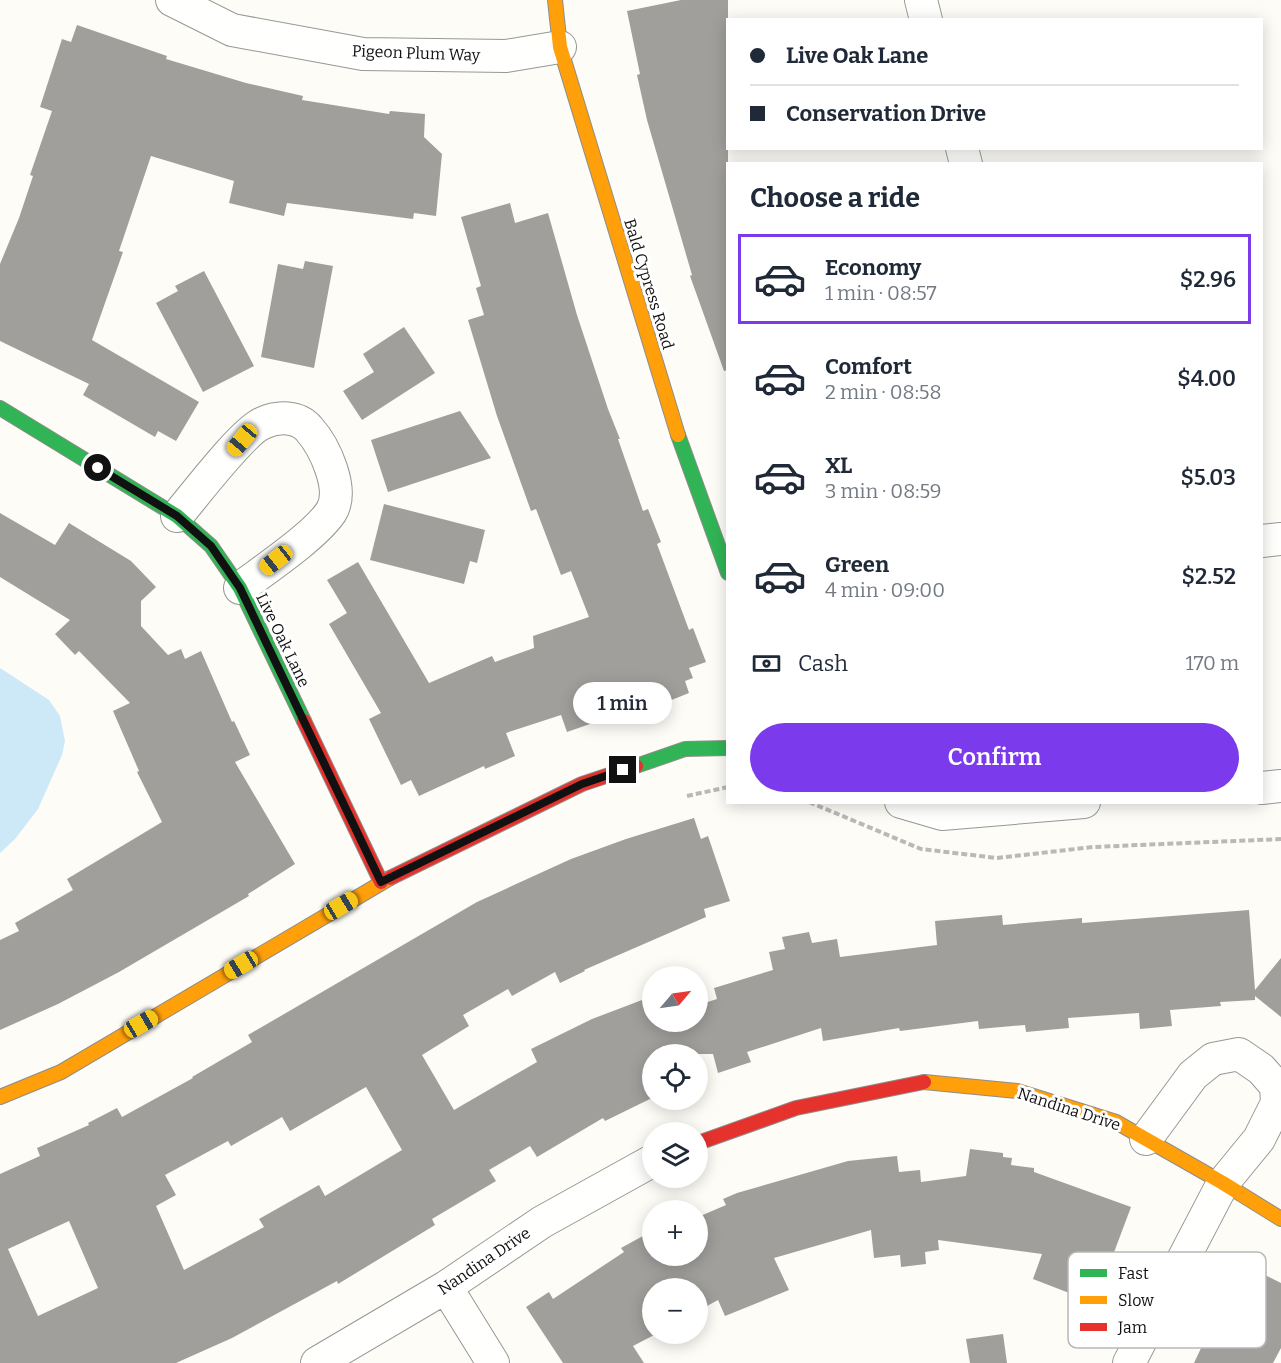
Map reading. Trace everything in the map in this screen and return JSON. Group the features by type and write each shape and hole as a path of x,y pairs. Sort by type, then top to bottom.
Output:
{"street":[{"name":"Pigeon Plum Way","path":"172,0 231,30 363,54 506,56 560,48"},
{"name":"Bald Cypress Road","path":"555,0 560,48 685,460 726,568"},
{"path":"921,0 926,18"},
{"name":"Live Oak Lane","path":"0,408 177,516 211,546 240,588 381,882"},
{"path":"177,516 242,440 260,424 277,417 294,420 309,428 328,459 337,493 331,512 312,532 240,588"},
{"path":"1263,542 1281,539"},
{"path":"0,1097 61,1071 381,882 582,784 685,749 726,748"},
{"path":"1263,788 1281,786"},
{"path":"908,804 942,814 1060,804"},
{"path":"1146,1139 1193,1075 1213,1059 1239,1054 1261,1069 1276,1086 1277,1103 1259,1139 1223,1183 1187,1252"},
{"name":"Nandina Drive","path":"708,1139 796,1108 920,1082 1017,1091 1116,1122 1281,1219"},
{"name":"Nandina Drive","path":"317,1363 446,1287 542,1222 642,1167"},
{"path":"446,1287 493,1363"},
{"path":"1129,1363 1137,1348"}],"path":[{"path":"687,796 726,787"},
{"path":"814,804 921,849 997,858 1093,847 1281,839"}],"water":[{"path":"0,668 49,700 60,716 65,741 62,755 38,809 15,839 0,853"}],"building":[{"path":"681,0 728,0 728,18 726,18 726,150 728,150 728,162 726,162 726,370 724,371 690,276 692,275 647,120 627,11"},
{"path":"77,25 167,56 166,59 246,83 303,96 302,100 389,114 390,111 425,114 424,137 442,154 436,216 414,213 413,219 287,203 284,216 229,203 234,181 151,156 119,251 123,252 92,340 199,402 176,441 158,431 155,437 83,395 89,384 0,341 0,264 19,218 33,176 30,175 52,111 40,107 62,39 71,42"},
{"path":"510,203 515,223 548,213 577,315 643,511 648,509 661,542 657,544 689,630 693,628 706,662 689,668 693,678 685,681 689,693 629,717 627,711 567,732 561,715 506,733 515,756 485,769 484,766 419,796 411,780 401,785 369,719 381,713 329,624 347,613 327,580 358,562 429,683 492,656 495,662 534,648 533,636 589,617 571,571 561,575 536,509 531,511 497,416 468,320 484,315 476,288 481,286 461,217"},
{"path":"305,261 333,266 314,368 261,357 278,264 303,269"},
{"path":"204,271 254,366 203,392 156,303 178,291 175,286"},
{"path":"404,327 435,373 362,420 343,391 374,372 363,354"},
{"path":"460,411 491,458 388,492 371,440"},
{"path":"384,504 485,530 477,563 470,561 464,584 370,560"},
{"path":"0,513 55,545 69,523 131,561 156,587 141,601 141,626 168,655 181,649 185,659 201,651 232,722 234,721 250,755 235,762 295,864 248,894 249,896 119,972 58,1004 0,1030 0,940 19,931 15,923 73,890 67,879 162,822 137,772 139,771 113,711 130,703 79,651 75,655 55,634 70,620 0,577"},
{"path":"694,818 701,839 708,836 730,901 704,909 706,917 584,970 560,983 555,972 512,996 508,989 463,1015 469,1026 422,1055 454,1110 537,1062 531,1049 592,1019 642,1000 642,1032 708,1032 708,1002 717,999 714,988 773,970 769,952 785,949 782,937 809,932 812,943 837,939 840,957 937,945 935,921 1002,915 1003,925 1082,918 1082,923 1249,910 1255,990 1281,958 1281,1017 1255,996 1255,1000 1220,1002 1221,1006 1170,1010 1172,1026 1140,1029 1139,1013 1068,1018 1069,1028 1026,1032 1025,1025 979,1029 978,1021 900,1031 899,1028 823,1041 821,1028 747,1052 751,1062 718,1073 713,1054 708,1054 708,1044 642,1044 642,1103 605,1121 603,1118 537,1157 530,1146 489,1170 496,1181 432,1219 435,1225 338,1284 337,1281 232,1338 176,1363 0,1363 0,1174 40,1156 37,1148 89,1125 88,1123 117,1108 122,1117 193,1078 252,1042 248,1035 477,902 571,859","holes":["366,1087 402,1150 325,1196 319,1185 259,1219 264,1227 184,1270 156,1206 176,1195 165,1175 228,1141 231,1146 282,1117 290,1131","69,1221 98,1288 38,1316 8,1249"]},
{"path":"970,1149 1003,1153 1003,1157 1012,1158 1011,1165 1034,1168 1034,1172 1131,1207 1114,1252 1068,1252 1068,1293 1033,1279 1042,1254 938,1240 939,1250 925,1252 926,1264 901,1267 900,1255 874,1258 871,1230 774,1258 789,1290 725,1316 718,1300 708,1306 708,1278 642,1278 642,1341 633,1346 644,1363 563,1363 526,1307 549,1292 553,1299 624,1252 621,1248 642,1236 642,1266 708,1266 708,1213 726,1205 723,1199 737,1193 848,1161 897,1156 899,1172 920,1170 921,1182 966,1176"},
{"path":"1266,1276 1281,1283 1281,1348 1273,1363 1194,1363 1201,1348 1266,1348"},
{"path":"1003,1334 1007,1363 970,1363 966,1339"}],"traffic: fast":[{"path":"0,408 177,516 211,546 240,588 304,721"},
{"path":"678,435 726,567"},
{"path":"636,766 685,749 726,748"}],"traffic: slow":[{"path":"555,0 560,47 678,435"},
{"path":"0,1097 61,1072 390,878"},
{"path":"924,1082 1017,1091 1116,1122 1281,1219"}],"traffic: jam":[{"path":"304,721 381,882"},
{"path":"390,878 582,784 636,766"},
{"path":"708,1139 796,1108 924,1082"}],"route":[{"path":"98,468 177,516 211,546 240,588 381,882 582,784 623,770"}]}
